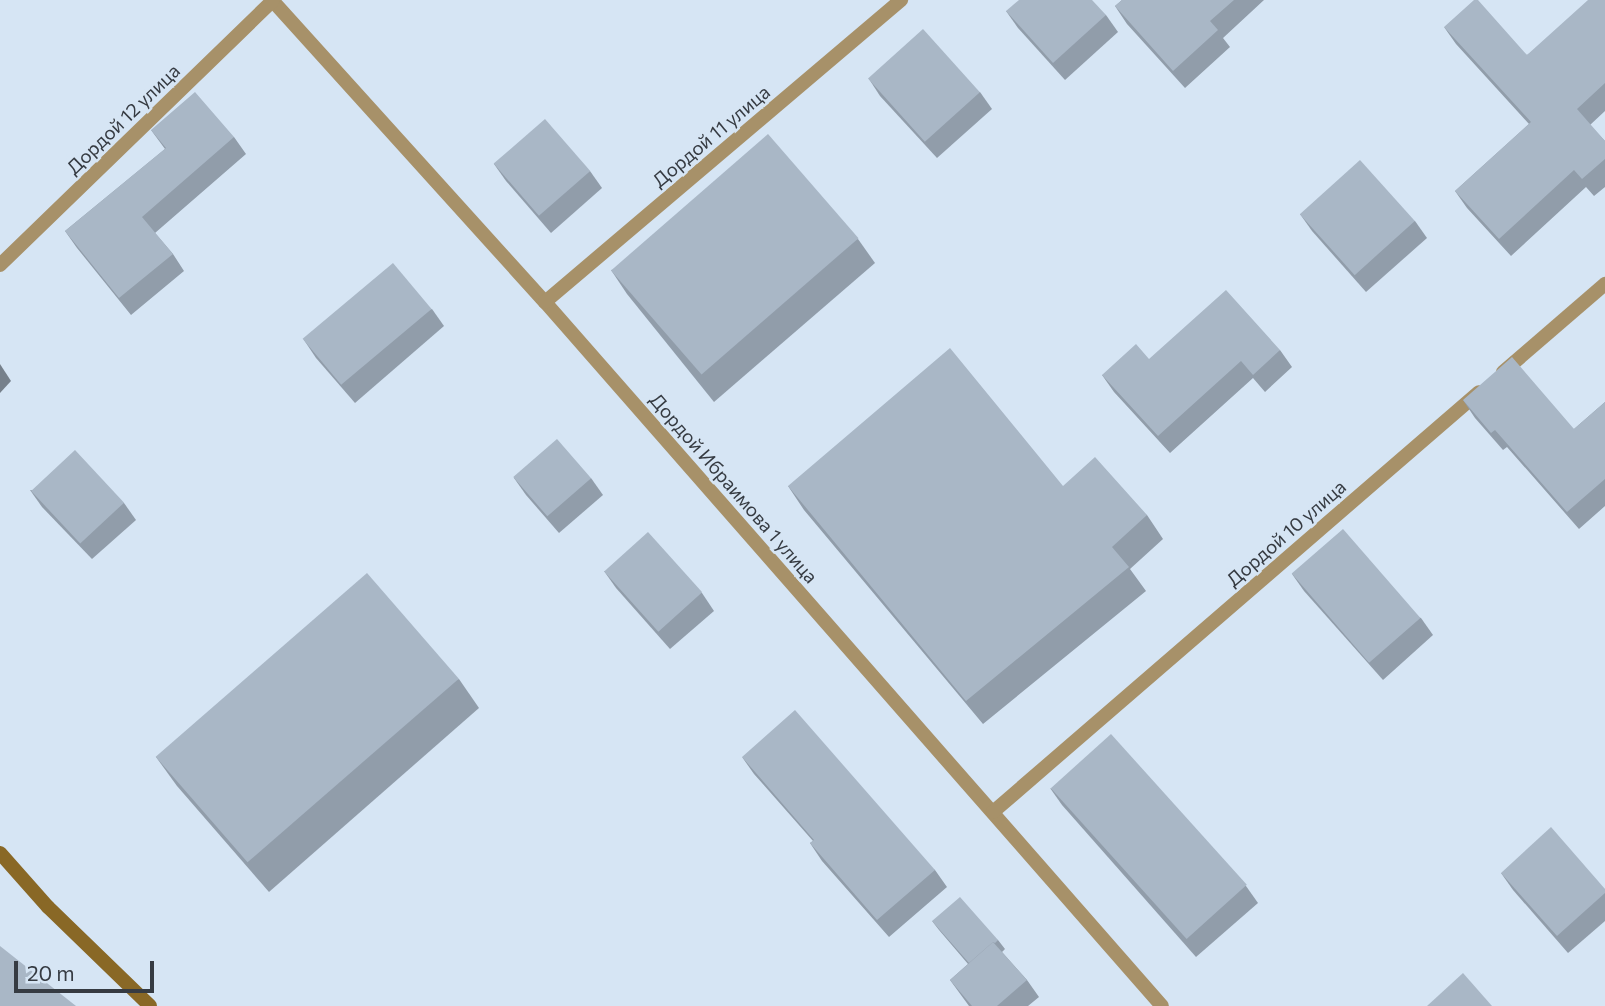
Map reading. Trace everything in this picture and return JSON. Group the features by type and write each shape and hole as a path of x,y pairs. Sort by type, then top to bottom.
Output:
{"main road":[{"path":"0,853 48,907 150,1006"}],"street":[{"name":"Дордой Ибраимова 1 улица","path":"273,0 545,302 1162,1006"},
{"name":"Дордой 12 улица","path":"0,265 273,0"},
{"name":"Дордой 11 улица","path":"545,302 901,0"},
{"name":"Дордой 10 улица","path":"993,812 1605,284"}],"building":[{"path":"1019,0 1092,0 1106,15 1053,63 1006,11"},
{"path":"1122,0 1234,0 1210,21 1218,30 1173,71 1115,6"},
{"path":"1474,0 1478,0 1527,55 1588,0 1605,0 1605,83 1577,109 1605,141 1605,159 1582,179 1574,170 1499,239 1455,191 1531,122 1444,27"},
{"path":"923,29 980,92 925,142 868,79"},
{"path":"195,92 234,137 142,217 173,254 119,298 65,231 166,148 151,130"},
{"path":"545,119 590,171 539,216 494,164"},
{"path":"768,134 859,238 702,375 611,270"},
{"path":"1360,160 1415,221 1355,275 1300,214"},
{"path":"393,263 432,309 341,385 303,339"},
{"path":"1226,290 1280,350 1253,375 1241,361 1158,436 1102,375 1136,344 1149,359"},
{"path":"950,348 1063,486 1095,457 1147,515 1112,547 1129,567 966,701 788,486"},
{"path":"1512,357 1574,429 1605,402 1605,479 1567,512 1495,430 1491,433 1463,400"},
{"path":"557,439 591,478 547,516 513,477"},
{"path":"75,450 124,503 80,544 31,491"},
{"path":"1343,529 1420,618 1369,663 1292,574"},
{"path":"648,532 702,592 658,632 604,571"},
{"path":"367,573 459,679 248,862 156,757"},
{"path":"795,710 935,870 877,920 810,843 814,840 742,757"},
{"path":"1111,734 1247,885 1187,939 1051,788"},
{"path":"1551,827 1605,889 1605,893 1557,936 1501,873"},
{"path":"960,897 998,940 969,963 932,921"},
{"path":"993,942 1027,980 997,1006 972,1006 950,980"},
{"path":"0,946 76,1006 0,1006"},
{"path":"1463,973 1492,1006 1427,1006"}]}
